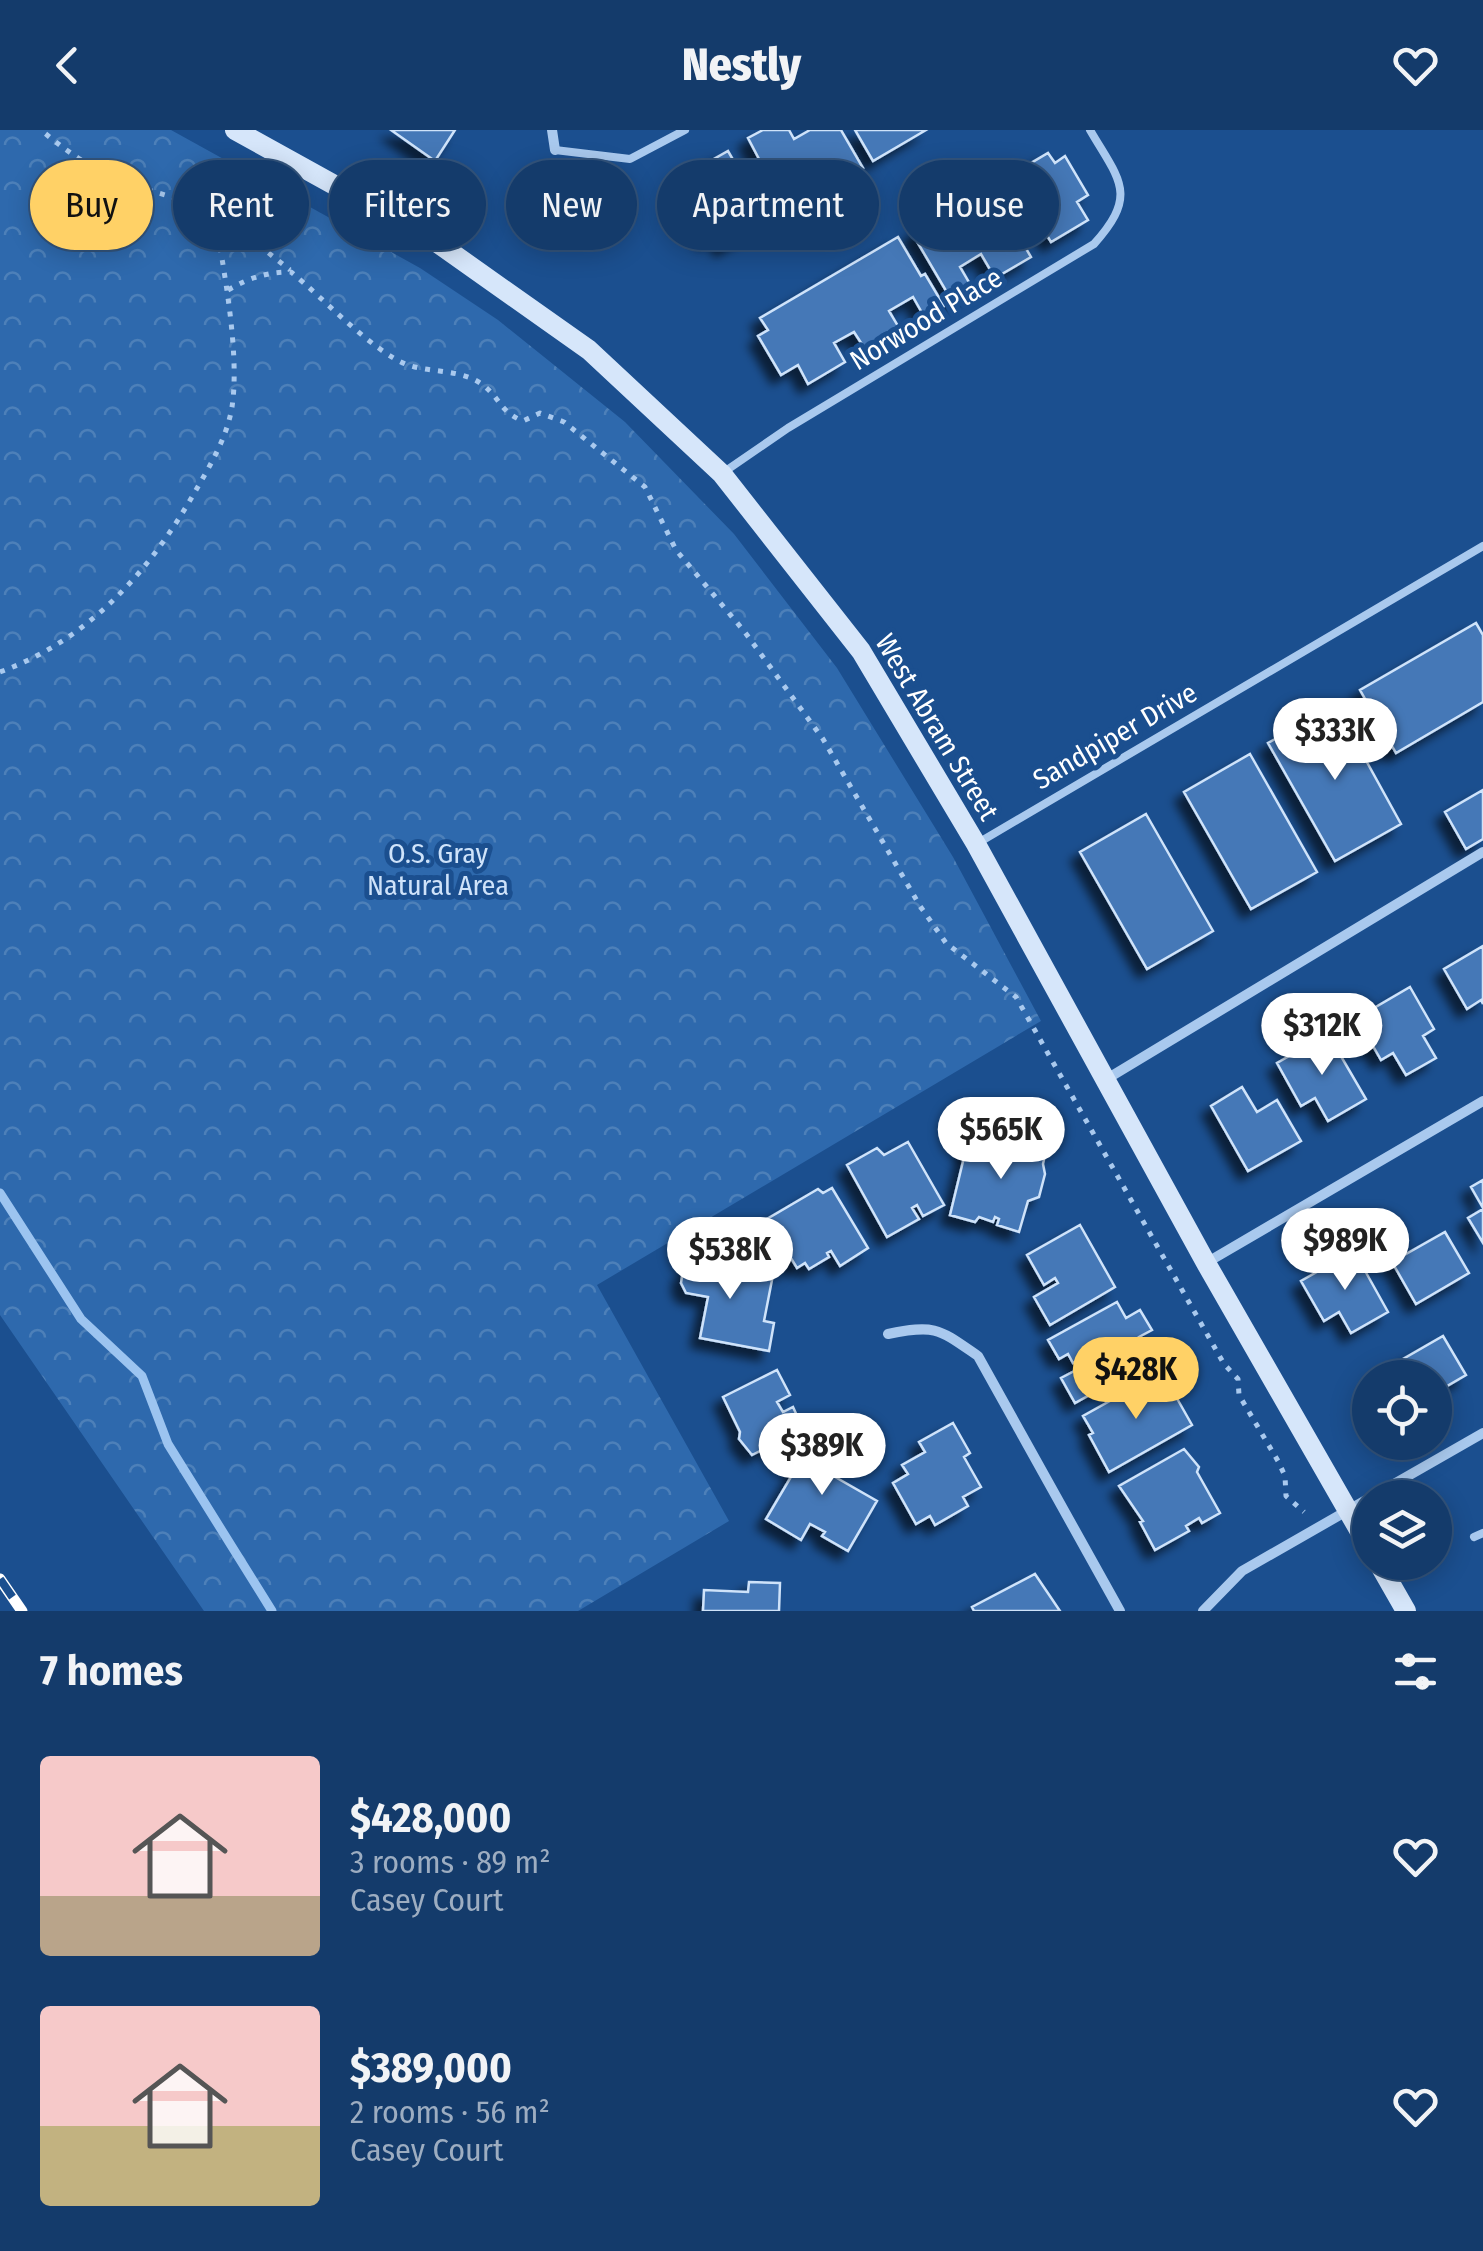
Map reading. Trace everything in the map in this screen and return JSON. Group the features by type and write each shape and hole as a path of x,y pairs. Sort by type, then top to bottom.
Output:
{"main road":[{"name":"West Abram Street","path":"235,130 432,239 588,350 722,474 861,652 976,844 1352,1518"},
{"path":"1388,1580 1406,1611"}],"street":[{"path":"552,130 554,150"},
{"path":"1105,1080 1483,852"},
{"path":"1206,1262 1483,1101"},
{"path":"888,1334 922,1327 944,1332 978,1356 1120,1611"},
{"path":"1203,1611 1242,1570 1483,1434"}],"lane":[{"path":"554,150 630,160 686,130"},
{"name":"Norwood Place","path":"722,474 788,428 1094,244 1114,222 1122,197 1120,182 1090,130"},
{"name":"Sandpiper Drive","path":"976,844 1483,546"}],"path":[{"path":"41,130 80,160 120,180 173,196"},
{"path":"0,672 51,648 122,593 145,569 219,450 232,407 228,290 221,250"},
{"path":"264,250 382,350 407,364 453,373 483,385 507,415 523,421 540,414 564,422 645,488 676,550 744,632 823,738 920,906 946,943 1016,996 1224,1364 1238,1380 1240,1395 1285,1476 1286,1496 1296,1504"},
{"path":"228,290 248,278 291,272"}],"green space":[{"name":"O.S. Gray Natural Area","path":"0,130 171,130 225,160 173,160 173,250 309,250 309,206 329,218 329,250 388,250 420,268 498,320 625,422 734,534 837,668 953,857 1041,1021 597,1285 729,1521 578,1611 204,1611 0,1315"}],"building":[{"path":"391,130 455,130 434,160"},
{"path":"763,130 789,130 794,139 810,130 841,130 858,160 757,160 748,138"},
{"path":"855,130 926,130 875,160"},
{"path":"728,151 733,160 712,160"},
{"path":"1065,156 1088,195 1077,202 1088,220 1059,237 1059,160"},
{"path":"898,237 899,250 906,250 921,276 925,274 944,306 925,318 913,297 889,311 901,331 867,352 854,332 834,343 845,362 808,384 798,365 781,375 758,336 768,330 760,318"},
{"path":"922,250 1027,250 1031,257 995,278 981,254 960,267 973,289 952,301"},
{"path":"1476,623 1483,635 1483,702 1396,753 1360,690"},
{"path":"1336,706 1401,824 1335,861 1268,743"},
{"path":"1250,754 1317,872 1251,909 1184,792"},
{"path":"1483,790 1483,839 1466,849 1445,812"},
{"path":"1146,814 1213,931 1147,969 1080,852"},
{"path":"1483,946 1483,1004 1481,1000 1467,1009 1444,969"},
{"path":"1410,987 1434,1029 1423,1036 1436,1058 1406,1075 1393,1053 1381,1060 1357,1018"},
{"path":"1328,1034 1366,1099 1328,1121 1315,1098 1301,1106 1277,1063"},
{"path":"1242,1087 1257,1112 1277,1100 1301,1141 1248,1171 1211,1106"},
{"path":"1011,1133 1048,1142 1039,1197 1028,1201 1019,1232 997,1225 999,1219 995,1217 993,1222 979,1217 975,1222 950,1215 967,1145 1006,1155"},
{"path":"908,1142 944,1205 923,1216 917,1205 912,1208 919,1219 887,1237 847,1165 877,1148 884,1155"},
{"path":"1483,1180 1483,1208 1471,1187"},
{"path":"832,1188 868,1248 840,1266 831,1251 827,1253 829,1257 809,1269 805,1263 797,1268 767,1219 818,1189 823,1193"},
{"path":"1483,1209 1483,1243 1468,1218"},
{"path":"1080,1225 1115,1287 1050,1325 1034,1297 1058,1283 1055,1278 1044,1285 1027,1255"},
{"path":"1445,1232 1469,1273 1416,1304 1392,1262"},
{"path":"696,1245 724,1251 721,1270 772,1280 764,1321 774,1323 769,1351 700,1338 708,1297 686,1293 681,1283 683,1271 691,1269"},
{"path":"1354,1251 1388,1312 1351,1333 1339,1312 1324,1321 1301,1281"},
{"path":"1117,1302 1126,1318 1140,1310 1152,1330 1139,1337 1152,1360 1075,1403 1061,1378 1082,1367 1078,1360 1073,1363 1068,1354 1059,1359 1048,1340"},
{"path":"1443,1336 1466,1375 1452,1383 1452,1360 1401,1360"},
{"path":"777,1370 790,1395 777,1402 783,1412 793,1407 803,1429 752,1455 739,1439 740,1432 723,1397"},
{"path":"1162,1372 1192,1425 1109,1472 1083,1416"},
{"path":"953,1423 970,1453 964,1457 981,1487 963,1497 968,1506 935,1525 930,1516 916,1524 893,1483 908,1474 902,1465 925,1452 919,1442"},
{"path":"818,1431 845,1447 830,1474 877,1501 848,1551 810,1524 801,1540 766,1519"},
{"path":"1184,1449 1199,1467 1197,1472 1220,1513 1202,1523 1199,1518 1186,1526 1189,1531 1155,1550 1140,1522 1143,1521 1119,1486"},
{"path":"1035,1574 1060,1611 974,1611 972,1607"},
{"path":"749,1582 780,1583 779,1611 703,1611 704,1590 748,1592"}],"waterway":[{"path":"0,1193 81,1319 142,1376 168,1444 272,1611"}],"railway":[{"path":"0,1579 22,1611"}]}
